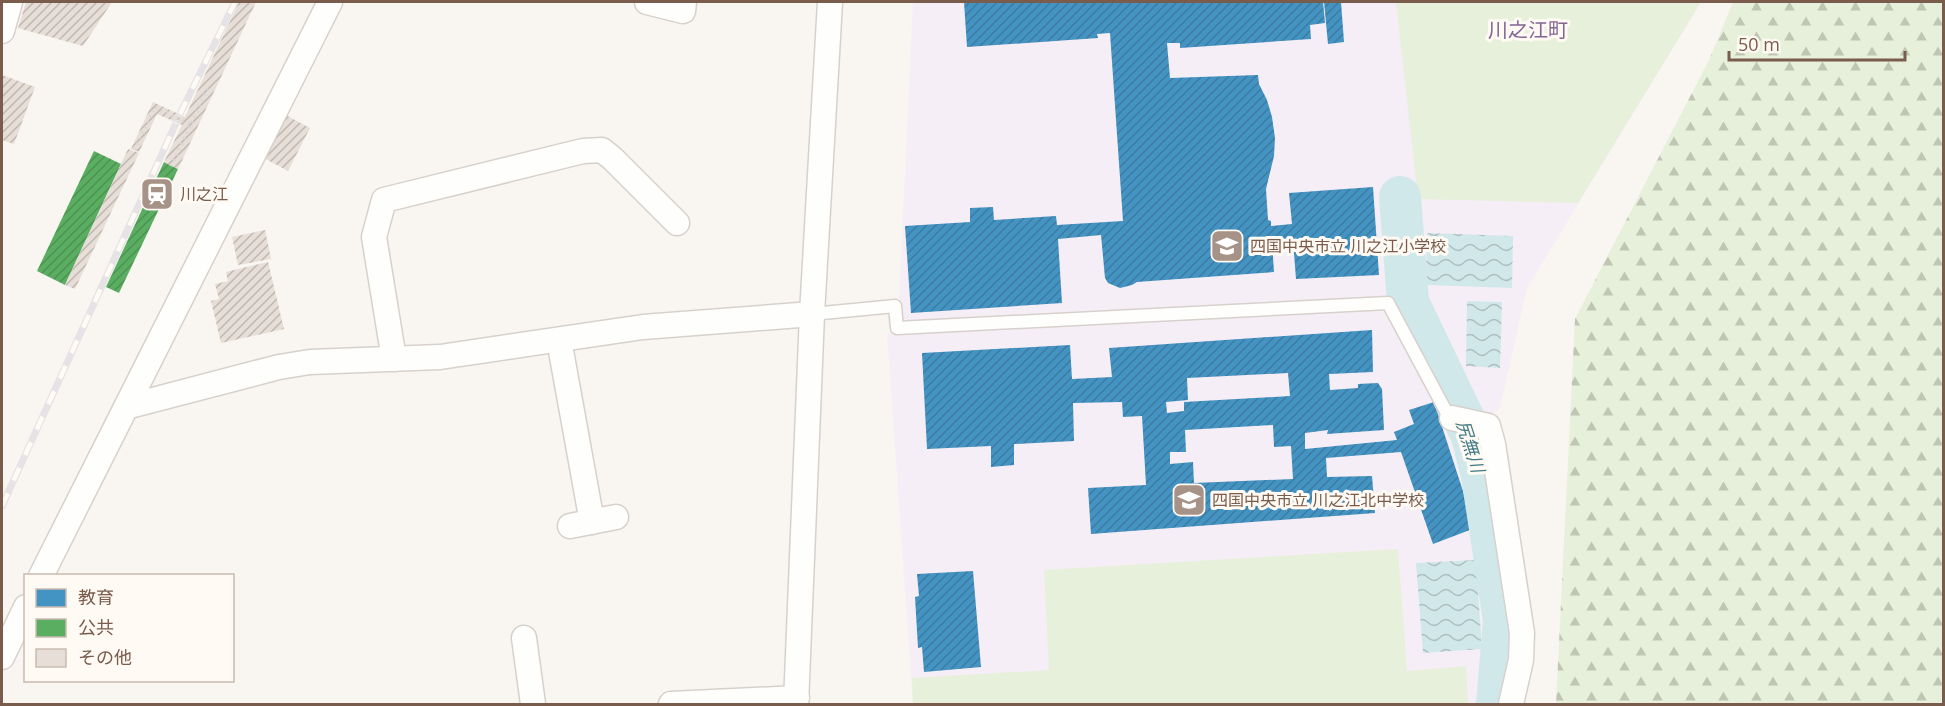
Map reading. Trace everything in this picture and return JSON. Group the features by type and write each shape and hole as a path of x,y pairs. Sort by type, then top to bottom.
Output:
{"street":[{"path":"2,31 10,2"},
{"path":"42,574 330,2"},
{"path":"647,2 682,11 684,2"},
{"path":"671,705 797,701 812,314 830,2"},
{"path":"394,359 374,237 384,200 583,151 602,150 677,223"},
{"path":"126,407 279,367 310,362 440,357 643,327 812,314"},
{"path":"559,340 593,522"},
{"path":"1452,418 1488,426 1493,444 1522,633 1521,660 1511,705"},
{"path":"2,657 24,611"},
{"path":"524,638 533,705"}],"lane":[{"path":"812,314 895,306 897,328 1388,303 1448,415 1452,418"}],"path":[{"path":"171,166 209,86"},
{"path":"135,150 155,107 191,124"}],"shaded area":[{"name":"四国中央市立 川之江小学校","path":"913,2 1701,2 1527,288 1500,408 1492,415 1452,408 1394,296 902,321 899,299"},
{"name":"四国中央市立 川之江北中学校","path":"1382,308 1404,343 1446,427 1459,426 1472,469 1494,588 1495,662 1490,704 913,704 887,334"}],"green space":[{"path":"1396,2 1701,2 1578,203 1418,199"},
{"path":"1733,2 1943,2 1943,704 1556,704 1575,319 1709,60"},
{"path":"1398,549 1407,671 1466,666 1468,704 913,704 912,678 1049,670 1044,570"}],"water":[{"path":"1427,233 1513,236 1512,288 1426,285"},
{"path":"1467,301 1502,302 1500,368 1466,366"},
{"path":"1476,560 1482,649 1423,653 1416,563"}],"building: 教育":[{"path":"964,2 1323,2 1325,23 1310,25 1311,39 1180,48 1180,43 1167,43 1170,78 1258,75 1259,84 1272,117 1275,138 1274,156 1266,189 1268,220 1271,221 1271,226 1292,224 1289,193 1373,187 1379,275 1296,279 1293,240 1272,242 1274,272 1137,282 1120,288 1108,283 1105,278 1101,235 1058,239 1062,303 911,313 905,226 970,222 970,208 993,207 994,220 1056,216 1057,225 1123,221 1110,33 1097,34 1098,38 967,47"},
{"path":"1324,2 1341,2 1344,42 1328,44"},
{"path":"1372,330 1373,372 1329,374 1330,390 1358,388 1358,384 1378,383 1382,389 1384,430 1327,434 1328,430 1305,433 1305,449 1397,440 1394,432 1414,424 1409,410 1434,402 1475,528 1433,544 1401,452 1326,458 1327,477 1372,476 1375,513 1091,534 1088,488 1146,485 1142,416 1123,417 1122,402 1073,403 1074,441 1014,444 1014,465 991,467 991,446 927,449 922,353 1070,345 1072,379 1112,377 1109,348","holes":["1288,373 1290,396 1184,402 1184,411 1167,413 1166,402 1188,400 1187,378","1273,425 1274,447 1291,446 1293,479 1194,483 1193,462 1170,464 1170,452 1186,452 1185,430"]},
{"path":"973,571 981,667 924,672 922,647 918,648 915,597 919,596 917,574"}],"building: 公共":[{"path":"94,151 121,164 65,285 37,271"},
{"path":"164,162 178,169 119,293 106,287"}],"building: その他":[{"path":"26,2 112,2 83,46 18,28"},
{"path":"239,2 256,2 178,169 164,162 182,125 157,114 139,152 131,149 153,102 185,117"},
{"path":"2,75 35,87 14,144 2,140"},
{"path":"282,113 310,128 288,171 260,156"},
{"path":"128,149 139,153 75,289 65,285"},
{"path":"265,230 271,259 238,265 232,237"},
{"path":"268,262 284,329 221,343 211,301 219,299 215,284 228,281 226,272"}],"waterway":[{"name":"尻無川","path":"1400,197 1408,302 1472,436 1482,476 1504,620 1497,704"}],"railway":[{"path":"180,114 235,2"},
{"path":"2,506 176,123"}],"place":[{"name":"川之江","path":"157,194"},
{"name":"四国中央市立 川之江小学校","path":"1227,246"},
{"name":"四国中央市立 川之江北中学校","path":"1189,500"}],"district":[{"name":"川之江町","path":"1528,29"}]}
